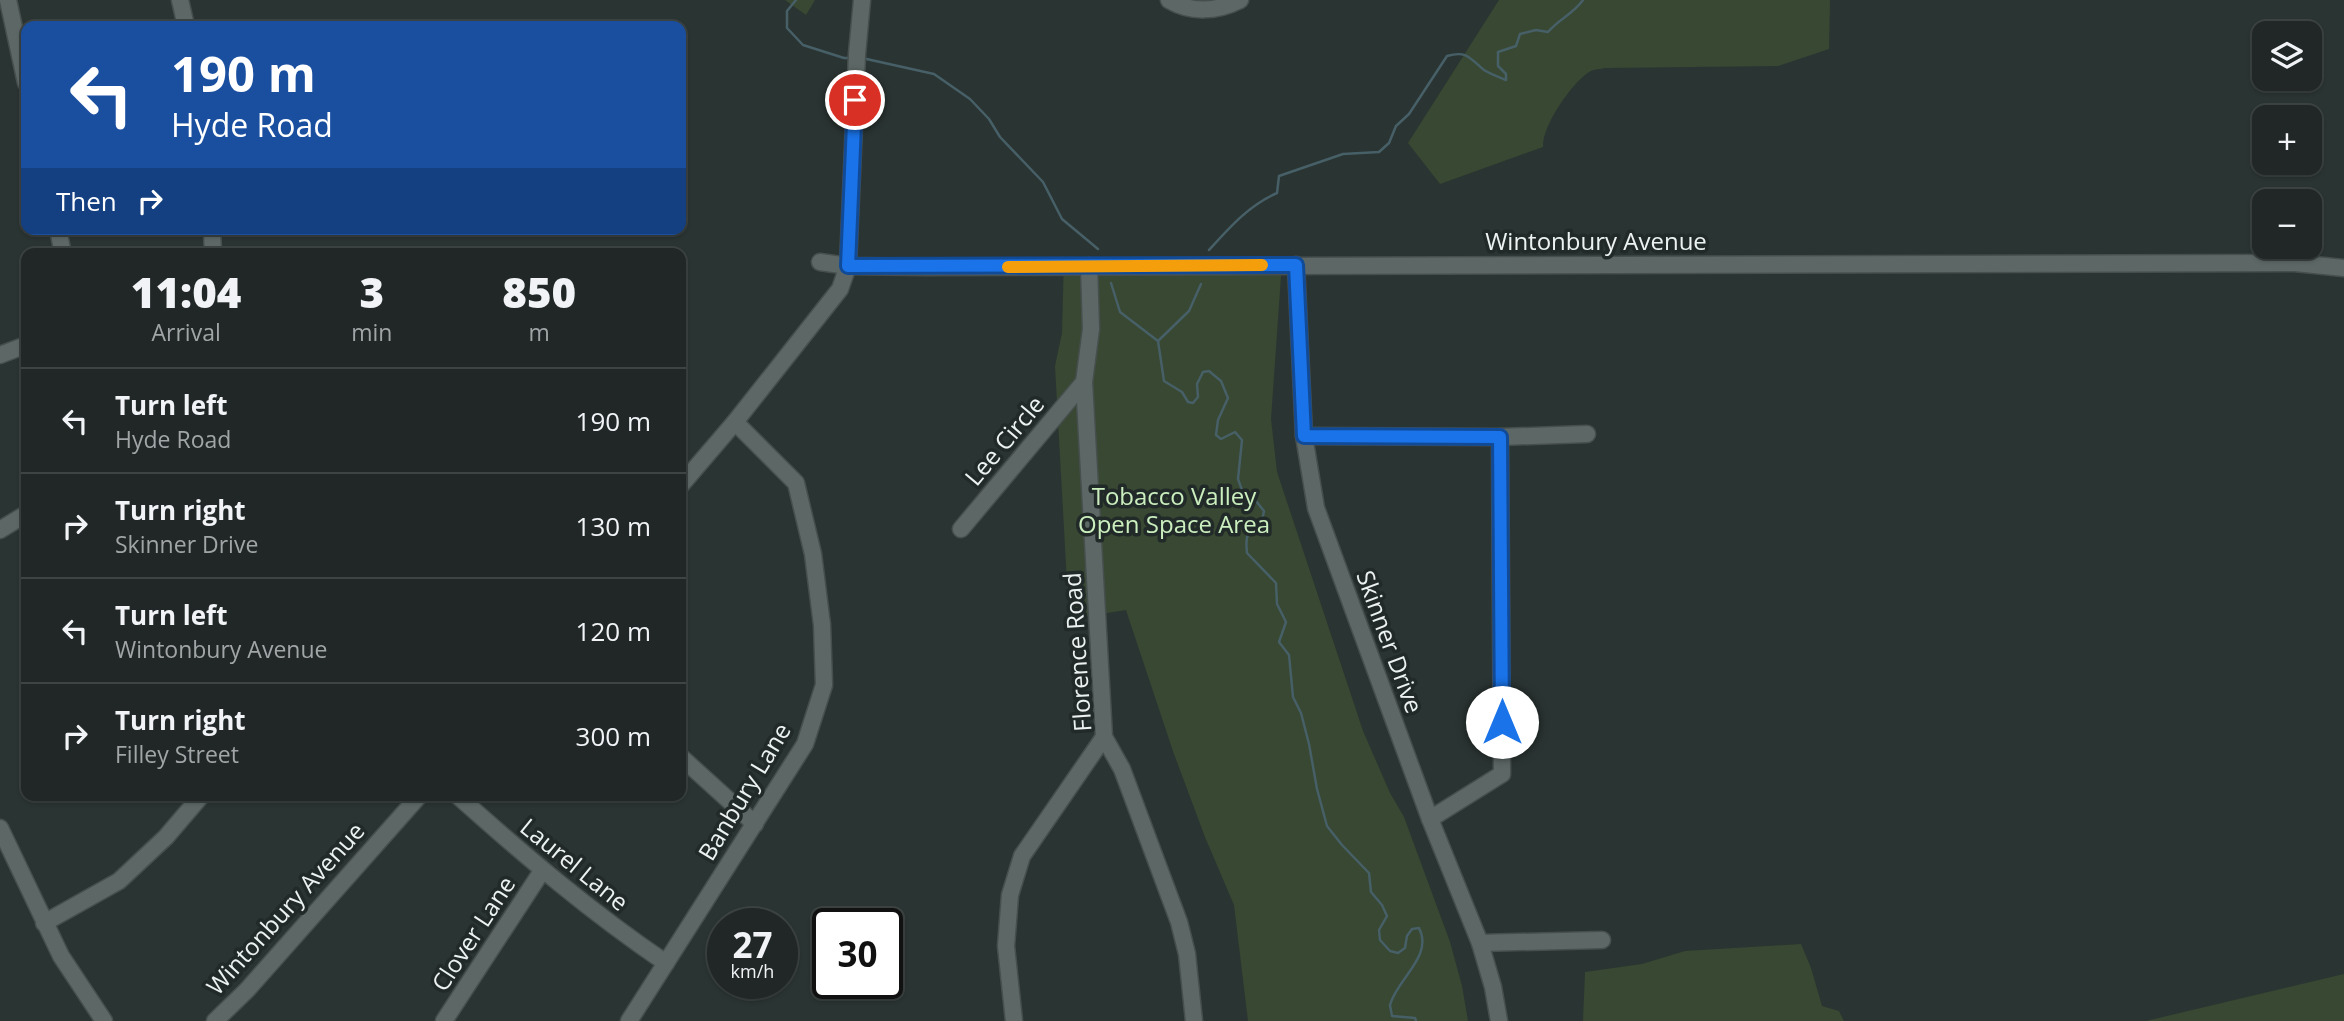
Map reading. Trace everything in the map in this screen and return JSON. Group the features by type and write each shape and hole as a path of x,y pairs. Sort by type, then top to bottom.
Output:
{"street":[{"path":"8,0 21,60"},
{"path":"180,0 185,21"},
{"path":"686,479 735,422 840,289 848,266 862,0"},
{"path":"1169,0 1182,8 1209,10 1240,0"},
{"name":"Wintonbury Avenue","path":"820,262 848,266 2295,263 2344,268"},
{"name":"Skinner Drive","path":"1296,265 1304,436 1315,508 1430,819 1480,943 1493,987 1499,1021"},
{"name":"Florence Road","path":"1089,266 1091,330 1084,382 1104,737 1122,769 1179,922 1187,954 1194,1021"},
{"path":"0,355 21,347"},
{"name":"Lee Circle","path":"961,529 1084,382"},
{"name":"Banbury Lane","path":"629,1021 805,744 824,685 822,625 813,554 796,484 735,422"},
{"path":"1304,436 1500,437 1587,434"},
{"path":"1430,819 1502,774 1500,437"},
{"path":"0,530 21,517"},
{"path":"1014,1021 1006,946 1010,895 1022,856 1104,737"},
{"path":"686,762 755,824"},
{"path":"44,923 118,881 166,837 197,801"},
{"name":"Wintonbury Avenue","path":"215,1021 247,990 415,801"},
{"name":"Laurel Lane","path":"464,801 542,871 666,963"},
{"path":"0,828 44,923 74,978 104,1021"},
{"name":"Clover Lane","path":"444,1021 542,871"},
{"path":"1480,943 1602,940"}],"green space":[{"path":"785,0 815,0 806,15"},
{"path":"1499,0 1830,0 1829,49 1778,66 1593,70 1574,86 1559,106 1547,128 1543,147 1440,184 1408,143"},
{"name":"Tobacco Valley Open Space Area","path":"1064,258 1282,262 1271,419 1277,472 1363,731 1390,793 1404,817 1450,942 1468,1021 1248,1021 1234,905 1174,754 1126,610 1069,619 1055,366 1062,333"},
{"path":"1801,944 1822,1006 1839,1011 1844,1021 1583,1021 1585,972 1642,964 1685,951"},
{"path":"2344,974 2344,1021 2146,1021"}],"waterway":[{"path":"796,0 787,11 787,28 803,45 852,58"},
{"path":"1209,250 1248,211 1277,193 1279,176 1343,154 1379,152 1389,143 1396,126 1409,114 1447,56 1464,55 1486,71 1506,80 1506,74 1498,66 1498,52 1516,46 1520,34 1536,30 1548,32 1583,0"},
{"path":"862,58 934,74 970,99 989,119 1000,137 1043,182 1062,219 1098,249"},
{"path":"1111,283 1120,312 1158,341 1164,381 1182,392 1188,402 1193,403 1198,397 1197,384 1203,372 1209,371 1221,381 1228,398 1218,420 1216,435 1221,439 1235,432 1242,440 1238,479 1243,493 1256,501 1264,511 1262,521 1248,534 1247,553 1276,583 1277,604 1286,622 1279,642 1289,655 1293,697 1301,713 1327,826 1369,873 1371,892 1387,916 1379,930 1380,940 1390,951 1398,953 1405,948 1407,936 1412,929 1419,928 1422,948 1390,1005 1392,1016 1415,1018 1416,1021"},
{"path":"1158,341 1189,311 1201,284"}],"slow traffic":[{"path":"1008,267 1262,265"}],"route":[{"path":"855,100 848,266 1296,265 1304,436 1500,437 1502,722"}]}
